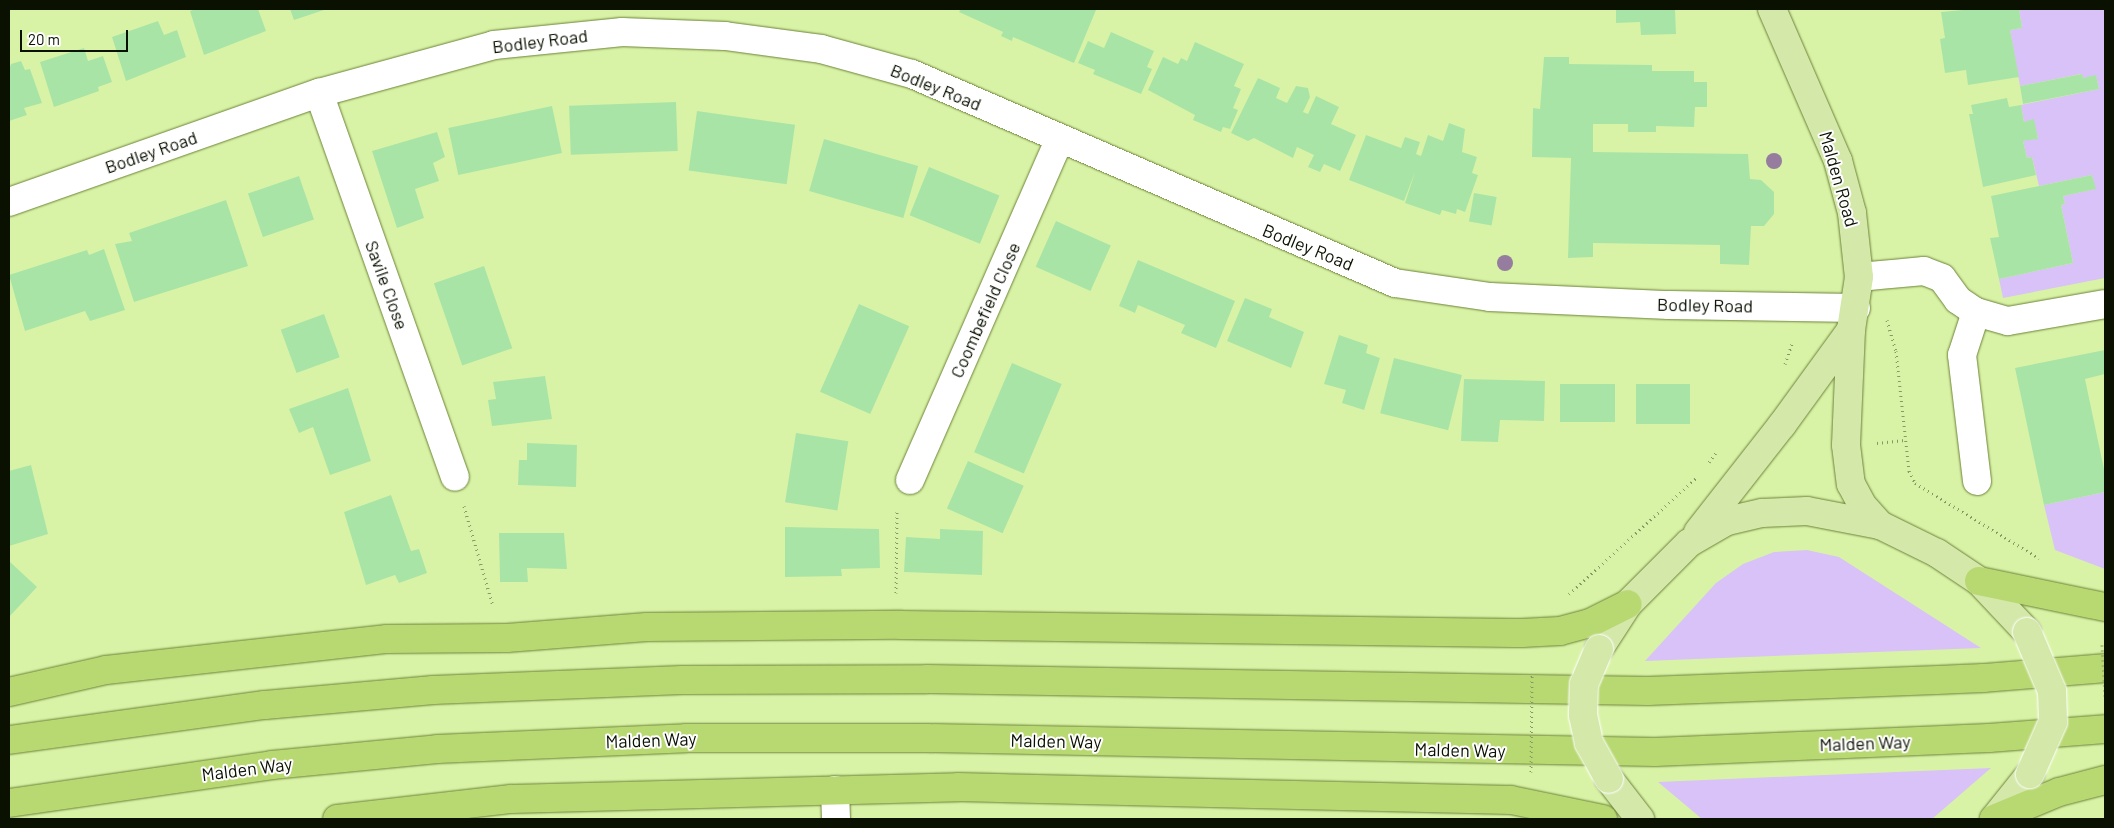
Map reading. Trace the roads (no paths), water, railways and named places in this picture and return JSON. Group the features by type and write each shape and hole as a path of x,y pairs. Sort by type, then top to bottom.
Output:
{"highway":[{"path":"1979,581 2105,607"},
{"path":"9,692 106,670 377,640 507,638 647,626 902,625 1522,634 1560,631 1590,623 1628,604"},
{"path":"9,740 265,705 433,690 682,680 927,680 1648,691 1984,678 2103,656"},
{"name":"Malden Way","path":"9,803 272,765 437,749 686,738 927,738 1654,752 1988,738 2105,729"},
{"path":"1994,819 2059,792 2105,780"},
{"path":"337,819 511,799 958,787 1384,795 1511,800 1603,819"}],"main road":[{"name":"Malden Road","path":"1772,9 1838,160 1852,213 1859,277 1853,319 1846,445 1851,484 1862,506 1880,525"},
{"path":"1640,819 1609,779 1588,743 1583,715 1584,684 1599,648 1628,604 1689,543 1782,425 1853,319"},
{"path":"1689,543 1727,521 1762,513 1807,511 1880,525 1937,553 1979,581 2027,632 2052,691 2053,722 2030,774 1994,819"}],"street":[{"name":"Bodley Road","path":"9,202 319,93 494,45 622,32 724,36 821,49 912,74 1059,140 1395,283 1498,297 1670,305 1853,319"},
{"name":"Savile Close","path":"319,93 455,477"},
{"name":"Coombefield Close","path":"910,480 1059,140"},
{"path":"1859,277 1924,271 1942,278 1958,300 1976,312 2008,321 2105,304"},
{"path":"1976,312 1962,355 1977,481"},
{"path":"835,790 836,819"}]}
